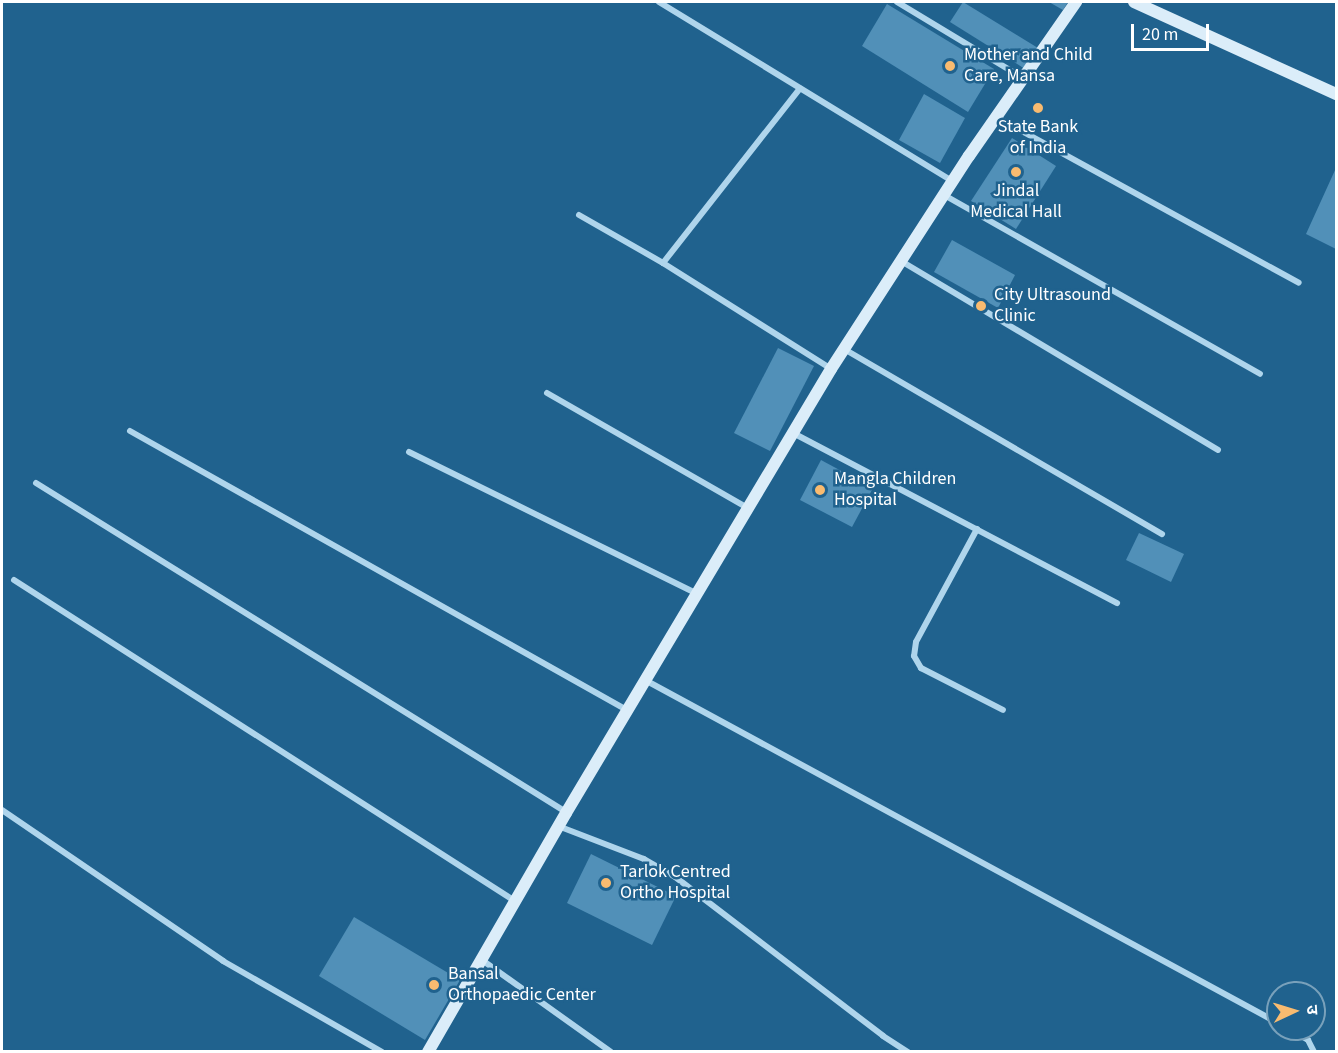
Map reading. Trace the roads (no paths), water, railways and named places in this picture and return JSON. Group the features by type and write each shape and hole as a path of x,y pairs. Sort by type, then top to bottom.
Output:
{"street":[{"path":"659,2 952,181"},
{"path":"897,2 1023,78"},
{"path":"428,1052 558,826 831,369 952,181 1076,2"},
{"path":"1134,2 1336,94"},
{"path":"663,263 800,88"},
{"path":"996,117 1299,284"},
{"path":"944,195 1260,374"},
{"path":"579,215 663,263 831,369"},
{"path":"901,261 1218,450"},
{"path":"844,348 1162,534"},
{"path":"547,393 748,508"},
{"path":"129,432 627,710"},
{"path":"793,432 1117,603"},
{"path":"409,452 697,594"},
{"path":"36,483 566,813"},
{"path":"977,530 915,642 914,656 921,668 1003,710"},
{"path":"14,580 515,901"},
{"path":"645,680 1266,1016"},
{"path":"2,810 223,961 382,1052"},
{"path":"558,826 644,860 674,876 883,1036 908,1052"},
{"path":"481,959 612,1052"}],"place":[{"name":"Mother and Child Care, Mansa","path":"950,66"},
{"name":"State Bank of India","path":"1038,108"},
{"name":"Jindal Medical Hall","path":"1016,172"},
{"name":"City Ultrasound Clinic","path":"981,306"},
{"name":"Mangla Children Hospital","path":"820,490"},
{"name":"Tarlok Centred Ortho Hospital","path":"606,883"},
{"name":"Bansal Orthopaedic Center","path":"434,985"}]}
